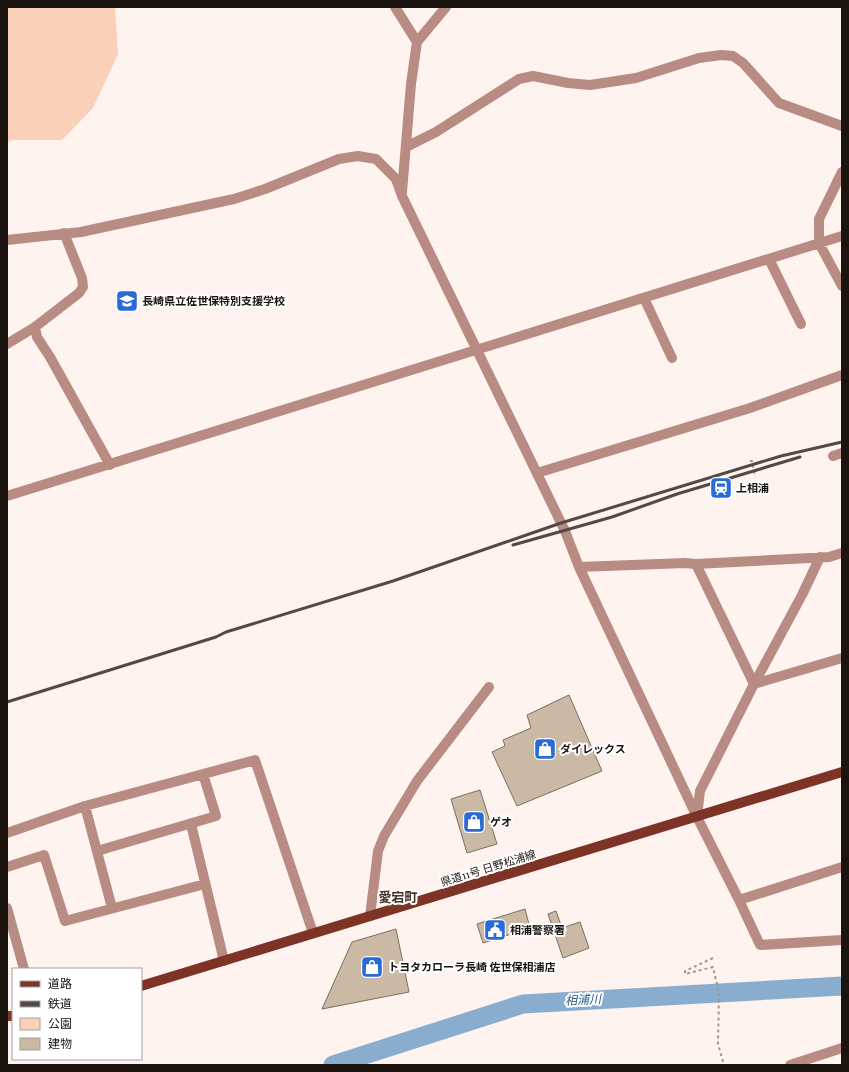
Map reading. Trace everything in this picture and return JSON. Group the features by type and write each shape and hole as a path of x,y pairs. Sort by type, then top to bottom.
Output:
{"main road":[{"name":"県道11号 日野松浦線","path":"142,986 842,772"}],"street":[{"path":"395,7 417,42"},
{"path":"402,196 411,84 417,42 446,7"},
{"path":"406,147 436,132 518,79 533,76 568,83 590,85 636,78 699,58 721,55 733,56 743,63 779,103 842,126"},
{"path":"7,240 81,232 234,199 340,159 358,156 376,159 396,179 402,196 565,531 579,567 697,817 760,945 842,940"},
{"path":"842,172 819,219 819,243 842,286"},
{"path":"7,344 35,327 79,293 82,287 82,278 64,233"},
{"path":"7,496 477,351 842,236"},
{"path":"769,259 801,324"},
{"path":"644,298 672,358"},
{"path":"35,327 37,337 50,357 110,464"},
{"path":"537,473 750,408 842,375"},
{"path":"579,567 684,563 696,564 829,557 842,553"},
{"path":"697,817 700,791 754,684 802,595 820,557"},
{"path":"696,564 754,684"},
{"path":"754,684 842,658"},
{"path":"370,916 378,851 384,836 417,781 489,687"},
{"path":"7,833 85,806 255,760 313,933"},
{"path":"97,851 216,816 203,774"},
{"path":"85,806 112,908"},
{"path":"191,824 224,961"},
{"path":"7,867 44,855 65,921 205,884"},
{"path":"739,900 842,868"},
{"path":"7,908 24,968"},
{"path":"790,1065 842,1048"}],"path":[{"path":"750,461 752,461 755,477"},
{"path":"712,958 685,971 685,974 713,967 719,993 718,1044 724,1065"}],"green space":[{"path":"7,7 115,7 118,54 93,108 62,140 12,140 7,143"}],"building":[{"name":"ダイレックス","path":"569,695 602,771 517,806 492,752 505,746 503,740 531,728 527,715"},
{"name":"ゲオ","path":"480,790 497,844 467,853 451,799"},
{"name":"相浦警察署","path":"525,909 530,928 483,943 477,924"},
{"path":"556,911 562,928 580,922 589,948 563,958 548,914"},
{"name":"トヨタカローラ長崎 佐世保相浦店","path":"396,929 409,992 322,1009 352,942"}],"waterway":[{"name":"相浦川","path":"333,1065 523,1004 842,986"}],"railway":[{"path":"7,702 216,637 226,632 393,581 561,523 781,456 842,442"},
{"path":"513,545 612,517 677,494 800,457"}],"place":[{"name":"長崎県立佐世保特別支援学校","path":"127,301"},
{"name":"上相浦","path":"721,488"},
{"name":"ダイレックス","path":"545,749"},
{"name":"ゲオ","path":"474,822"},
{"name":"相浦警察署","path":"495,930"},
{"name":"トヨタカローラ長崎 佐世保相浦店","path":"372,967"}],"district":[{"name":"愛宕町","path":"398,897"}]}
